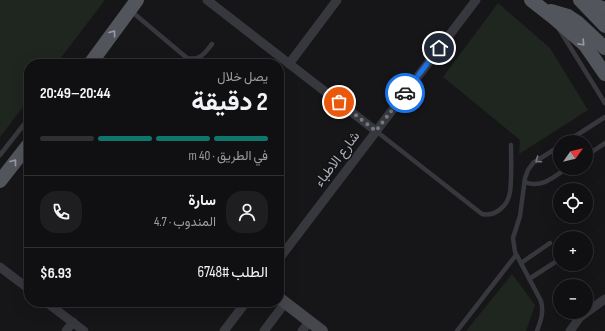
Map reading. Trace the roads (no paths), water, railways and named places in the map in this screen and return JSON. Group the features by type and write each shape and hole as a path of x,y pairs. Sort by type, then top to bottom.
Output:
{"main road":[{"path":"580,0 605,9"},
{"path":"580,0 605,26"},
{"path":"536,4 585,45 605,74"},
{"path":"536,4 573,19 582,25 605,48"},
{"path":"94,59 133,5"},
{"path":"0,181 24,150"},
{"path":"284,302 306,326 322,331"}],"street":[{"path":"207,0 283,59"},
{"path":"289,64 337,0"},
{"name":"شارع الاطباء","path":"284,251 476,0"},
{"path":"284,60 376,131"},
{"path":"0,267 24,285"},
{"path":"570,331 580,317 605,298"},
{"path":"53,307 84,331"},
{"path":"224,331 242,307"},
{"path":"264,331 278,307"},
{"path":"66,331 73,322"}],"lane":[{"path":"133,5 187,58 192,59 201,57 212,44"},
{"path":"554,18 565,40 605,103"},
{"path":"577,135 605,117"},
{"path":"0,155 24,124"},
{"path":"376,131 482,214 489,215 496,214 505,204 510,193 511,145"},
{"path":"593,151 605,143"},
{"path":"538,331 542,318 541,301 516,255 513,238 520,216 526,174 530,166 553,151"},
{"path":"525,182 541,184 556,175"},
{"path":"521,263 550,243"},
{"path":"457,331 516,255"},
{"path":"529,279 553,264"}]}
